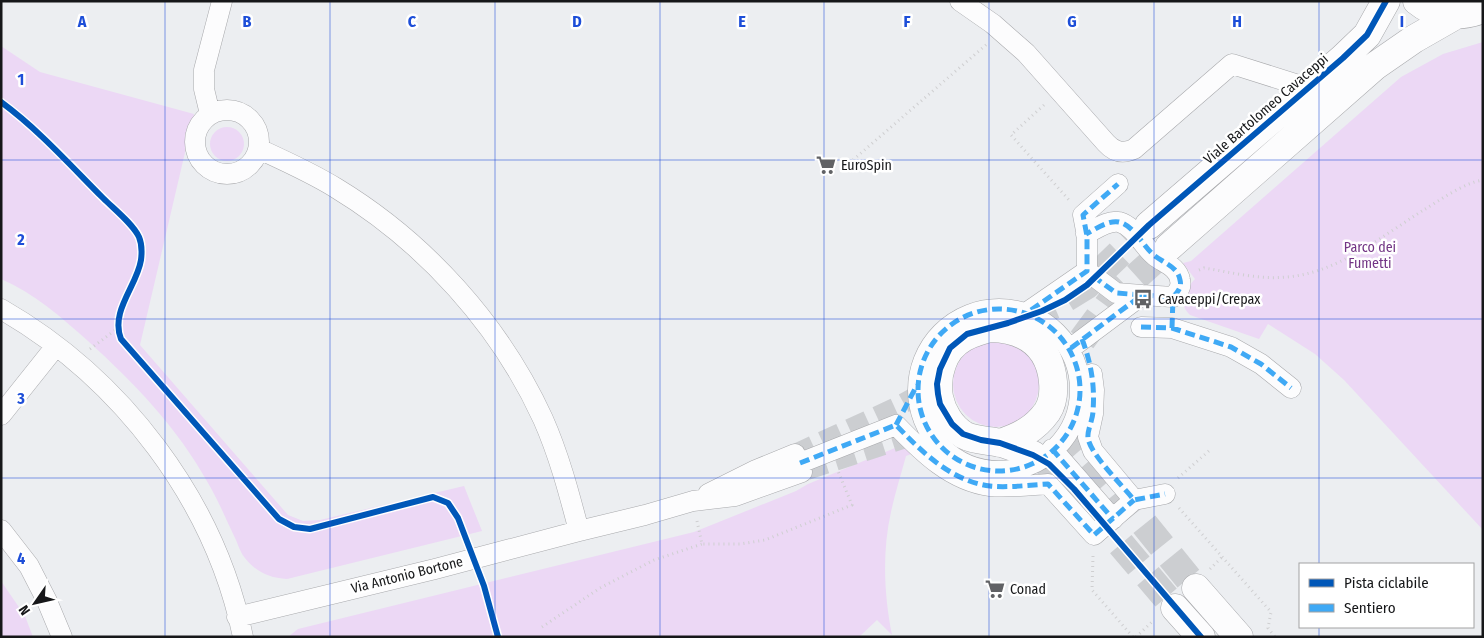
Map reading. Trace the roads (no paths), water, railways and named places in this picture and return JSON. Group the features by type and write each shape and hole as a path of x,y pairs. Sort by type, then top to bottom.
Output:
{"street":[{"path":"210,114 204,89 204,70 222,1"},
{"path":"960,1 993,24 1026,53 1111,149 1123,153 1134,149 1232,64 1308,88"},
{"name":"Viale Bartolomeo Cavaceppi","path":"1149,225 1344,58 1367,35 1386,1"},
{"path":"1418,1 1434,11 1456,15 1466,14 1483,8"},
{"path":"1169,246 1375,66 1414,39 1456,15"},
{"path":"221,110 231,110 242,113 250,119 260,138 258,149 251,163 238,172 222,174 208,168 200,160 194,140 197,128 202,120 210,114 221,110"},
{"path":"258,149 336,188 388,224 433,264 478,314 521,377 543,419 566,482 579,531"},
{"path":"1086,271 1084,224 1118,184"},
{"path":"1084,224 1119,222 1128,226 1154,256 1177,272 1172,328"},
{"path":"1086,271 1116,293 1142,295 1177,287"},
{"path":"1086,271 1029,314 967,334 955,343 896,426 930,458 952,473 971,481 990,486 1048,484 1094,535 1134,500 1165,494"},
{"path":"1052,378 1074,347 1142,295"},
{"path":"963,434 952,424 940,404 925,387 920,371 932,347 946,331 960,320 973,314 998,308 1017,308 1055,328 1090,361 1094,390 1093,414 1088,437 1093,451 1134,500"},
{"path":"1,309 21,321 74,361 123,408 149,437 177,476 215,548 243,637"},
{"path":"1141,326 1172,328 1231,347 1260,364 1291,388"},
{"path":"925,387 921,414 929,433 940,448 966,467 984,471 1004,470 1034,461 1049,436 1052,378 1048,360 1032,340 1016,331 990,328"},
{"path":"1,415 56,346"},
{"path":"932,432 963,434 981,440 1000,442 1049,436 1069,429 1076,414 1082,390 1074,347"},
{"name":"Via Antonio Bortone","path":"238,617 435,569 693,502 756,470 799,463 896,426"},
{"path":"1000,442 1026,433 1049,436 1113,519"},
{"path":"1,530 30,566 47,600 62,637"},
{"path":"1196,588 1239,637"},
{"path":"1175,608 1201,637"}],"tunnel":[{"path":"1028,316 1056,304 1087,285 1149,225"},
{"path":"1082,340 1110,302 1169,247"},
{"path":"795,454 899,406 922,393"},
{"path":"1063,428 1111,483 1196,588"},
{"path":"807,470 918,434 932,432"},
{"path":"1033,455 1049,464 1074,489 1175,608"}],"place":[{"name":"EuroSpin","path":"826,165"},
{"name":"Cavaceppi/Crepax","path":"1143,299"},
{"name":"Conad","path":"995,589"}],"park label":[{"name":"Parco dei Fumetti","path":"1370,256"}]}
